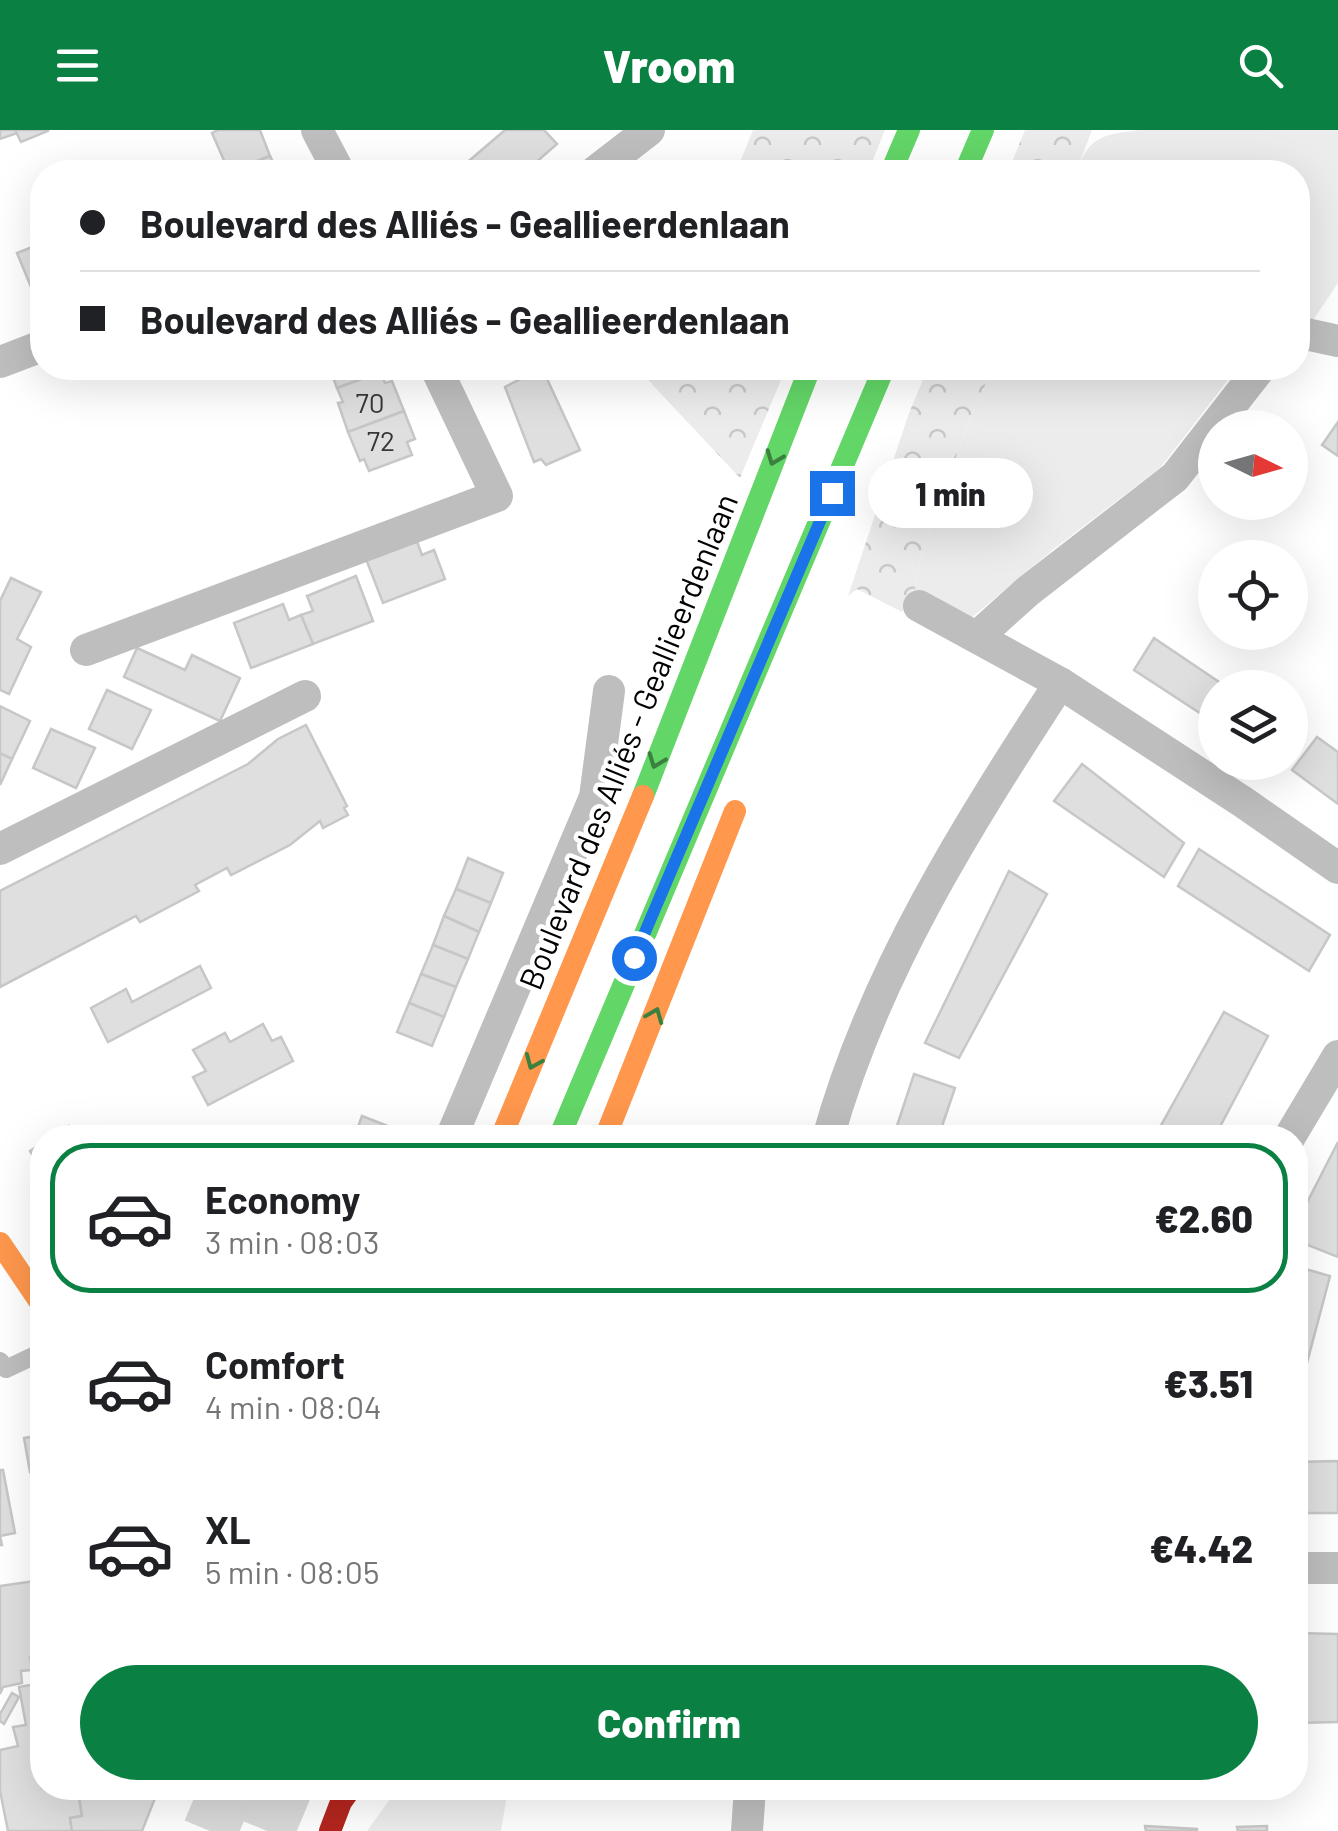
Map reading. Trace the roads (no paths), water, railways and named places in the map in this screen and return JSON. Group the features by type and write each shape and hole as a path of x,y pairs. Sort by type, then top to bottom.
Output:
{"main road":[{"path":"897,160 909,130"},
{"path":"970,160 983,130"},
{"name":"Boulevard des Alliés - Geallieerdenlaan","path":"506,1125 625,842 805,380"},
{"path":"565,1125 879,380"},
{"path":"804,614 832,493"},
{"path":"610,1125 743,790"},
{"path":"0,1242 30,1287"},
{"path":"330,1831 343,1800"}],"street":[{"path":"318,130 333,160"},
{"path":"610,160 649,130"},
{"path":"1310,335 1338,341"},
{"path":"0,362 30,351"},
{"path":"86,650 497,496 442,380"},
{"path":"976,637 1028,591 1175,477 1251,380"},
{"path":"919,606 1060,684 1338,868"},
{"path":"832,1125 857,1047 916,921 986,798 1060,684"},
{"path":"457,1125 595,796 610,690"},
{"path":"0,849 305,696"},
{"path":"1297,1125 1338,1056"},
{"path":"1308,1568 1338,1568"},
{"path":"747,1831 749,1800"}],"lane":[{"path":"0,1361 6,1368 30,1357"}],"tunnel":[{"path":"210,1831 223,1800"},
{"path":"267,1831 280,1800"}]}
